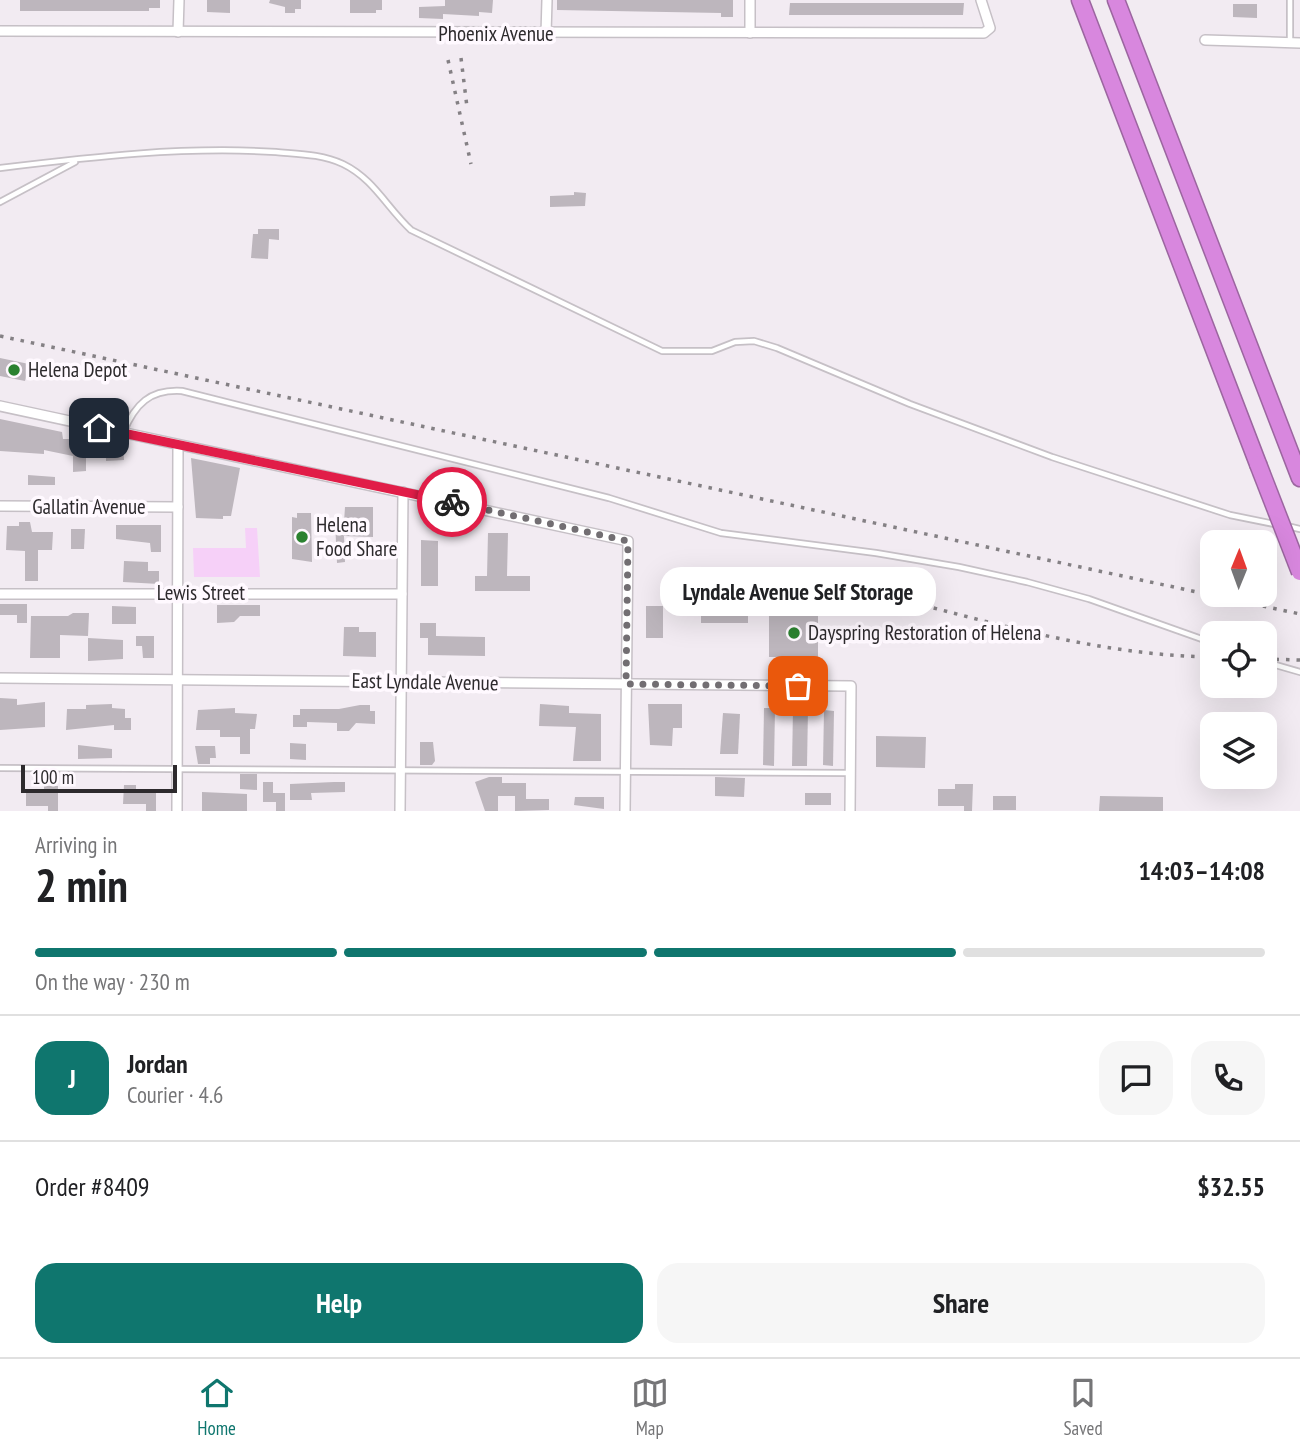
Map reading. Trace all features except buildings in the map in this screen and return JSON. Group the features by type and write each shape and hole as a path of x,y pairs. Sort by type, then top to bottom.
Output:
{"highway":[{"path":"1080,0 1300,572"},
{"path":"1116,0 1299,475"}],"street":[{"path":"178,32 179,0"},
{"path":"546,34 547,0"},
{"path":"750,0 750,33"},
{"name":"Phoenix Avenue","path":"0,32 984,33 990,28 981,0"},
{"path":"1206,40 1295,43"},
{"path":"0,406 628,541 625,811"},
{"path":"177,811 178,444"},
{"path":"400,811 403,492"},
{"name":"Gallatin Avenue","path":"0,506 178,507"},
{"name":"Lewis Street","path":"0,594 402,594"},
{"name":"East Lyndale Avenue","path":"0,678 851,686 850,773"},
{"path":"850,773 850,811"}],"lane":[{"path":"1290,0 1295,43"},
{"path":"0,168 197,150 248,150 324,157 342,164 369,182 394,215 411,230 662,351 712,351 735,342 766,345 909,404 1052,457 1230,515 1300,529"},
{"path":"0,202 79,160"},
{"path":"123,433 131,414 151,394 166,390 183,391 597,495 720,533 876,553 1027,582 1089,599 1200,638"},
{"path":"1277,666 1300,673"},
{"path":"0,768 850,773"}],"shaded area":[{"path":"245,528 257,528 260,577 194,577 193,548 246,548"}],"railway":[{"path":"461,58 467,107"},
{"path":"448,60 471,164"},
{"path":"0,336 1300,614"},
{"path":"770,570 826,581 1045,635 1156,654 1200,656"},
{"path":"1277,659 1300,660"}],"way so far":[{"path":"452,502 628,541 626,684 798,686"}],"place":[{"name":"Helena Depot","path":"14,370"},
{"name":"Helena Food Share","path":"302,537"},
{"name":"Dayspring Restoration of Helena","path":"794,633"},
{"name":"Lyndale Avenue Self Storage","path":"798,686"}],"route":[{"path":"99,428 452,502"}]}
